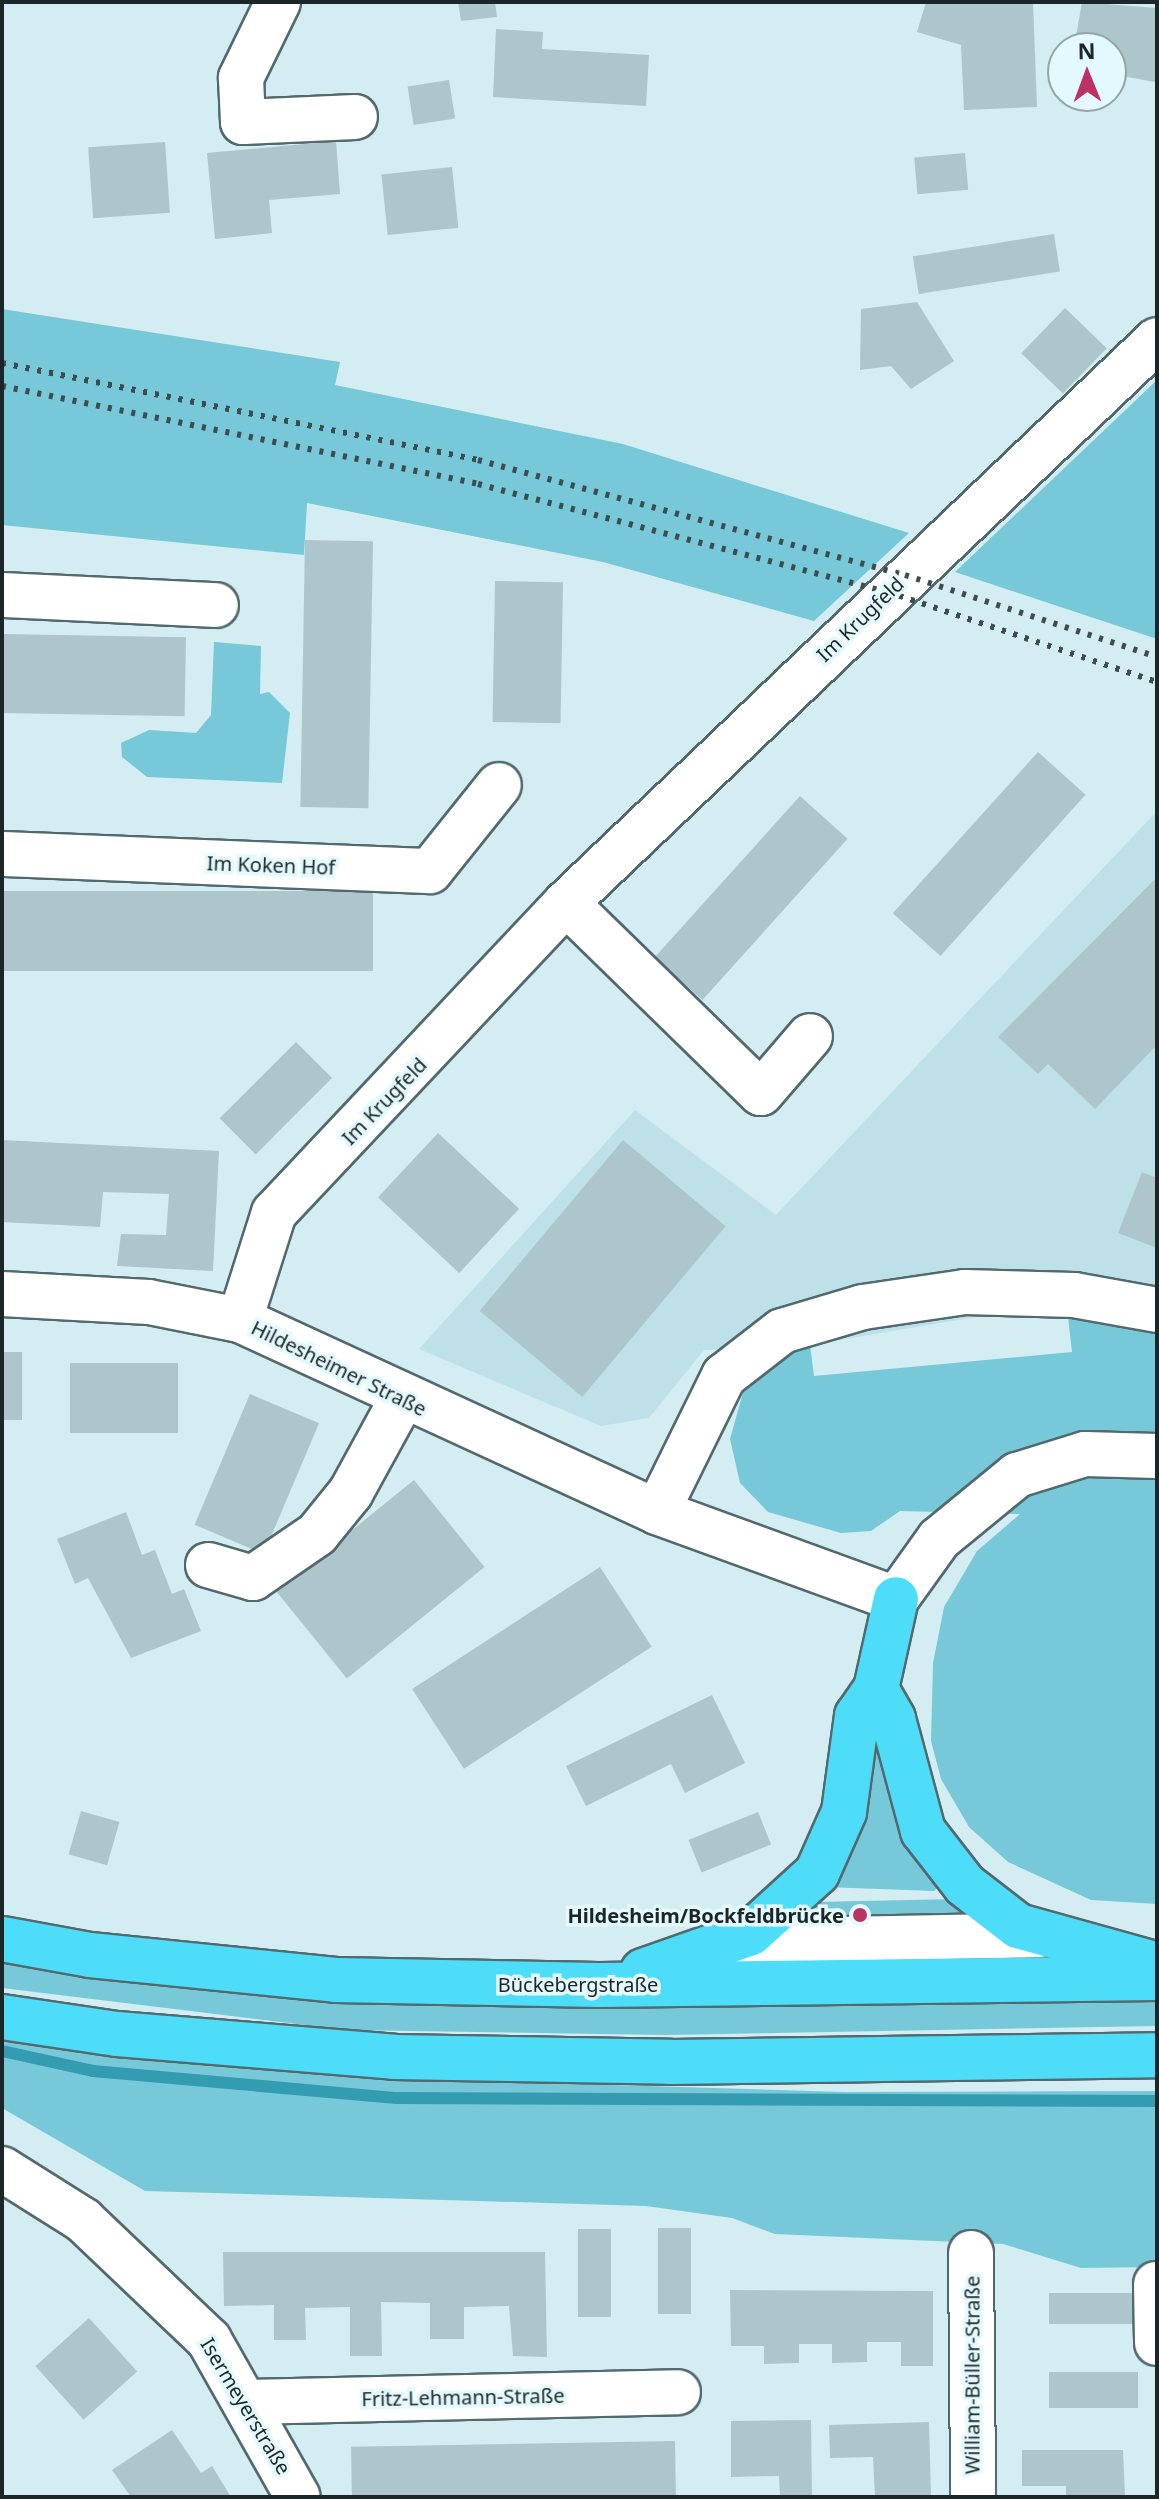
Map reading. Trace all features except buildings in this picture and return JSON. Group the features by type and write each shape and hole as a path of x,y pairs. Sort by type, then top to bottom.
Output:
{"highway":[{"path":"599,1985 733,1941 786,1909 822,1865 844,1812 857,1716 876,1689 896,1599"},
{"path":"876,1689 893,1719 908,1794 930,1844 984,1903 1040,1935 1157,1964"},
{"name":"Bückebergstraße","path":"2,1939 90,1955 336,1980 599,1985 1157,1978"},
{"path":"2,2017 117,2034 394,2057 671,2062 1157,2055"}],"street":[{"path":"278,2 241,78 243,122 355,117"},
{"name":"Im Krugfeld","path":"240,1320 274,1213 566,903 1157,340"},
{"path":"2,595 216,605"},
{"name":"Im Koken Hof","path":"2,854 430,871 499,785"},
{"path":"566,903 761,1093 810,1036"},
{"path":"657,1512 716,1388 745,1352 782,1331 863,1307 965,1292 1074,1295 1157,1310"},
{"name":"Hildesheimer Straße","path":"2,1294 149,1302 240,1320 402,1399 657,1512 896,1599"},
{"path":"208,1565 253,1578 317,1534 351,1492 402,1399"},
{"path":"896,1599 939,1539 1017,1475 1085,1454 1157,1456"},
{"path":"733,1941 1040,1935"},
{"name":"Isermeyerstraße","path":"2,2169 83,2220 160,2288 209,2340 247,2402 298,2497"},
{"name":"William-Büller-Straße","path":"971,2253 973,2497"},
{"path":"1156,2284 1157,2343"},
{"name":"Fritz-Lehmann-Straße","path":"247,2402 678,2392"}],"shaded area":[{"path":"2,309 340,362 335,385 623,444 909,533 814,621 603,562 307,503 304,555 2,525"},
{"path":"1157,380 1157,639 955,572"},
{"path":"214,642 261,646 260,694 269,692 290,713 282,783 147,777 122,757 121,743 149,730 196,733 211,715"},
{"path":"1157,811 1157,1334 1068,1317 993,1314 810,1345 704,1350 649,1418 601,1426 419,1349 635,1110 776,1215"},
{"path":"1068,1317 1157,1334 1157,1904 1091,1900 1008,1862 969,1827 941,1779 931,1741 933,1663 944,1607 977,1551 1020,1514 900,1511 871,1531 841,1533 768,1512 740,1483 730,1439 744,1389 772,1357 810,1345 814,1376 1072,1352"},
{"path":"876,1715 881,1766 906,1835 942,1884 934,1891 824,1887"},
{"path":"956,1899 980,1922 785,1929 814,1902"},
{"path":"2,1961 666,2005 1157,2002 1157,2026 666,2035 346,2030 2,1988"},
{"path":"2,2032 390,2078 844,2092 1157,2091 1157,2267 1081,2268 1003,2244 775,2234 732,2218 646,2206 145,2191 2,2108"}],"waterway":[{"path":"2,2051 93,2071 397,2098 1157,2101"}],"railway":[{"path":"2,363 478,460 905,575 1157,657"},
{"path":"2,386 478,484 888,592 1157,682"}],"place":[{"name":"Hildesheim/Bockfeldbrücke","path":"860,1915"}]}
